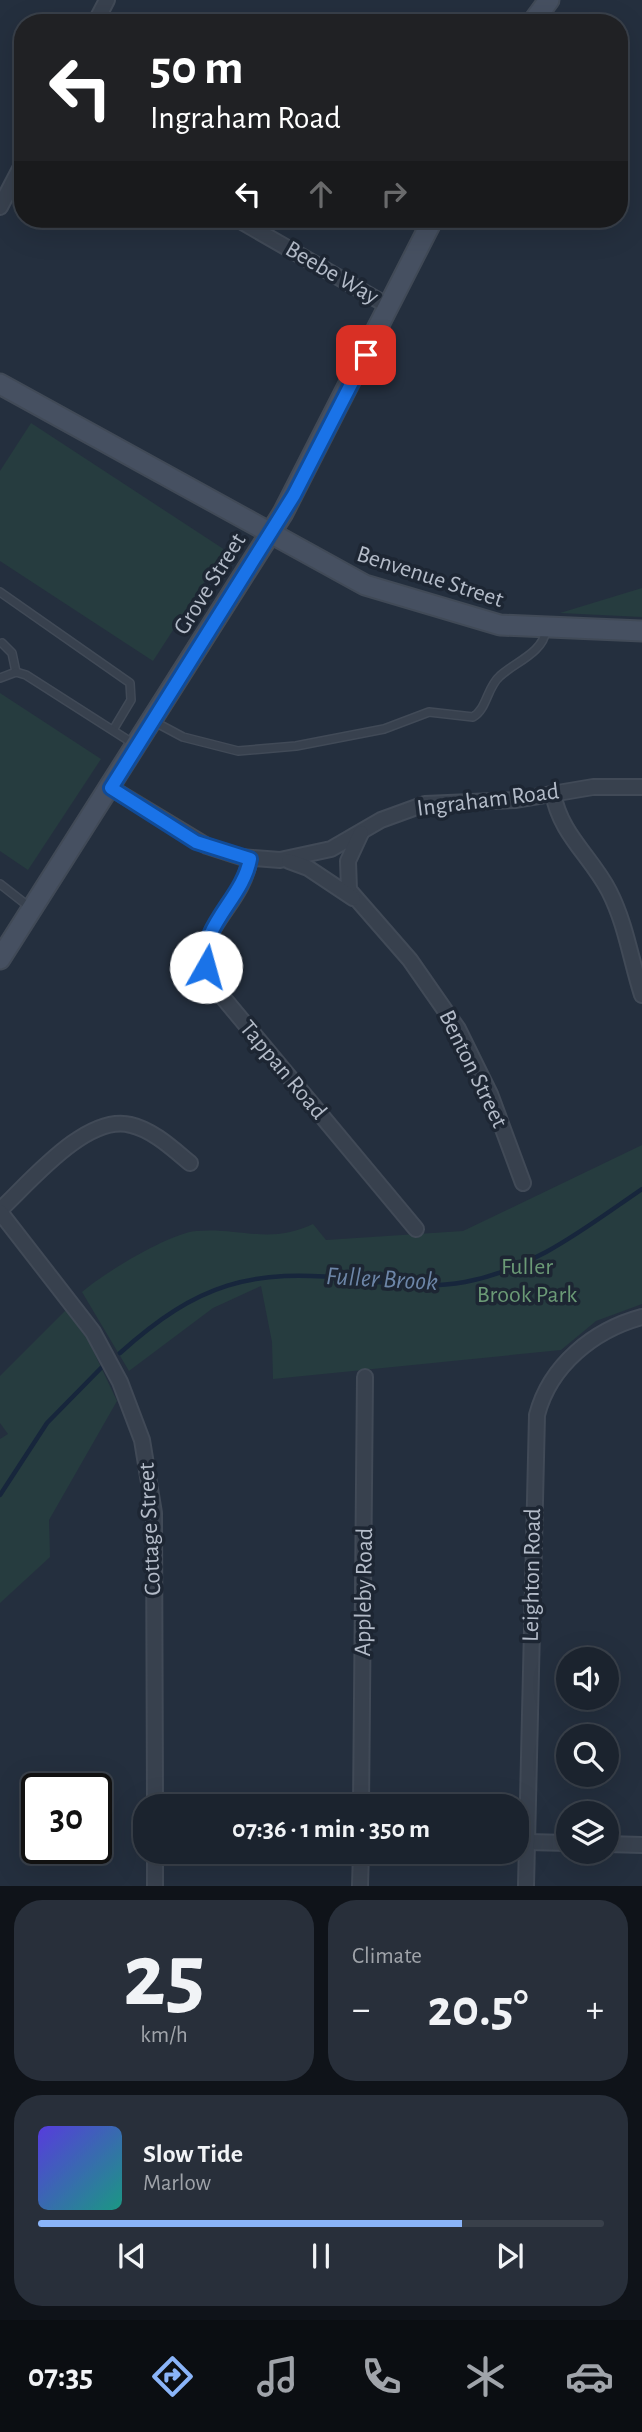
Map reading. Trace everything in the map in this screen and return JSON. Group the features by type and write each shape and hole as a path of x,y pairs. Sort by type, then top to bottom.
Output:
{"street":[{"path":"0,207 14,180"},
{"name":"Beebe Way","path":"253,228 390,307"},
{"name":"Grove Street","path":"0,959 270,535 307,471 429,228"},
{"name":"Benvenue Street","path":"0,384 343,576 375,589 485,622 546,629 642,631"},
{"name":"Ingraham Road","path":"111,788 196,842 250,859 280,860 321,852 391,816 425,804 516,800 593,787 642,787"},
{"path":"553,793 565,829 601,878 617,907 642,995"},
{"name":"Benton Street","path":"364,830 350,852 346,870 349,890 410,960 458,1029 489,1094 523,1183"},
{"name":"Tappan Road","path":"250,859 244,878 208,939 204,958 209,977 221,995 416,1229"},
{"name":"Benton Street","path":"280,860 300,864 356,900"},
{"path":"0,1211 78,1139 104,1126 118,1123 145,1130 190,1163"},
{"name":"Cottage Street","path":"0,1211 93,1332 120,1381 142,1440 154,1513 155,1794"},
{"name":"Leighton Road","path":"528,1794 537,1415 553,1379 577,1352 601,1334 642,1317"},
{"name":"Appleby Road","path":"361,1794 365,1377"},
{"path":"529,1842 556,1843"},
{"path":"619,1844 642,1845"},
{"path":"155,1864 155,1886"},
{"path":"360,1886 361,1864"},
{"name":"Leighton Road","path":"526,1864 526,1886"}],"lane":[{"path":"0,592 130,682 131,700 113,730"},
{"path":"153,721 183,737 231,751 296,746 384,729 429,712 476,715 496,680 540,645 546,629"},
{"path":"2,643 12,653 16,672"},
{"path":"0,678 16,672 57,693 138,746"},
{"path":"0,884 32,909"}],"green space":[{"path":"31,423 225,550 153,661 0,561 0,471"},
{"path":"642,588 642,617 560,613"},
{"path":"0,693 101,759 28,870 0,851"},
{"name":"Fuller Brook Park","path":"642,1145 642,1304 596,1321 561,1350 273,1379 272,1342 261,1286 213,1308 129,1371 82,1292 137,1256 169,1239 196,1231 268,1234 297,1230 313,1224 326,1240 463,1231"},
{"path":"67,1309 90,1344 117,1401 49,1520 50,1557 0,1603 0,1439 8,1434 0,1423 0,1376"}],"waterway":[{"name":"Fuller Brook","path":"120,1353 175,1310 201,1296 255,1279 317,1276 423,1285 451,1284 490,1276 558,1245 642,1189"},
{"name":"Fuller Brook","path":"0,1495 47,1423 101,1368"}],"route":[{"path":"206,967 204,958 208,939 244,878 250,859 196,842 111,788 294,495 366,355"}]}
